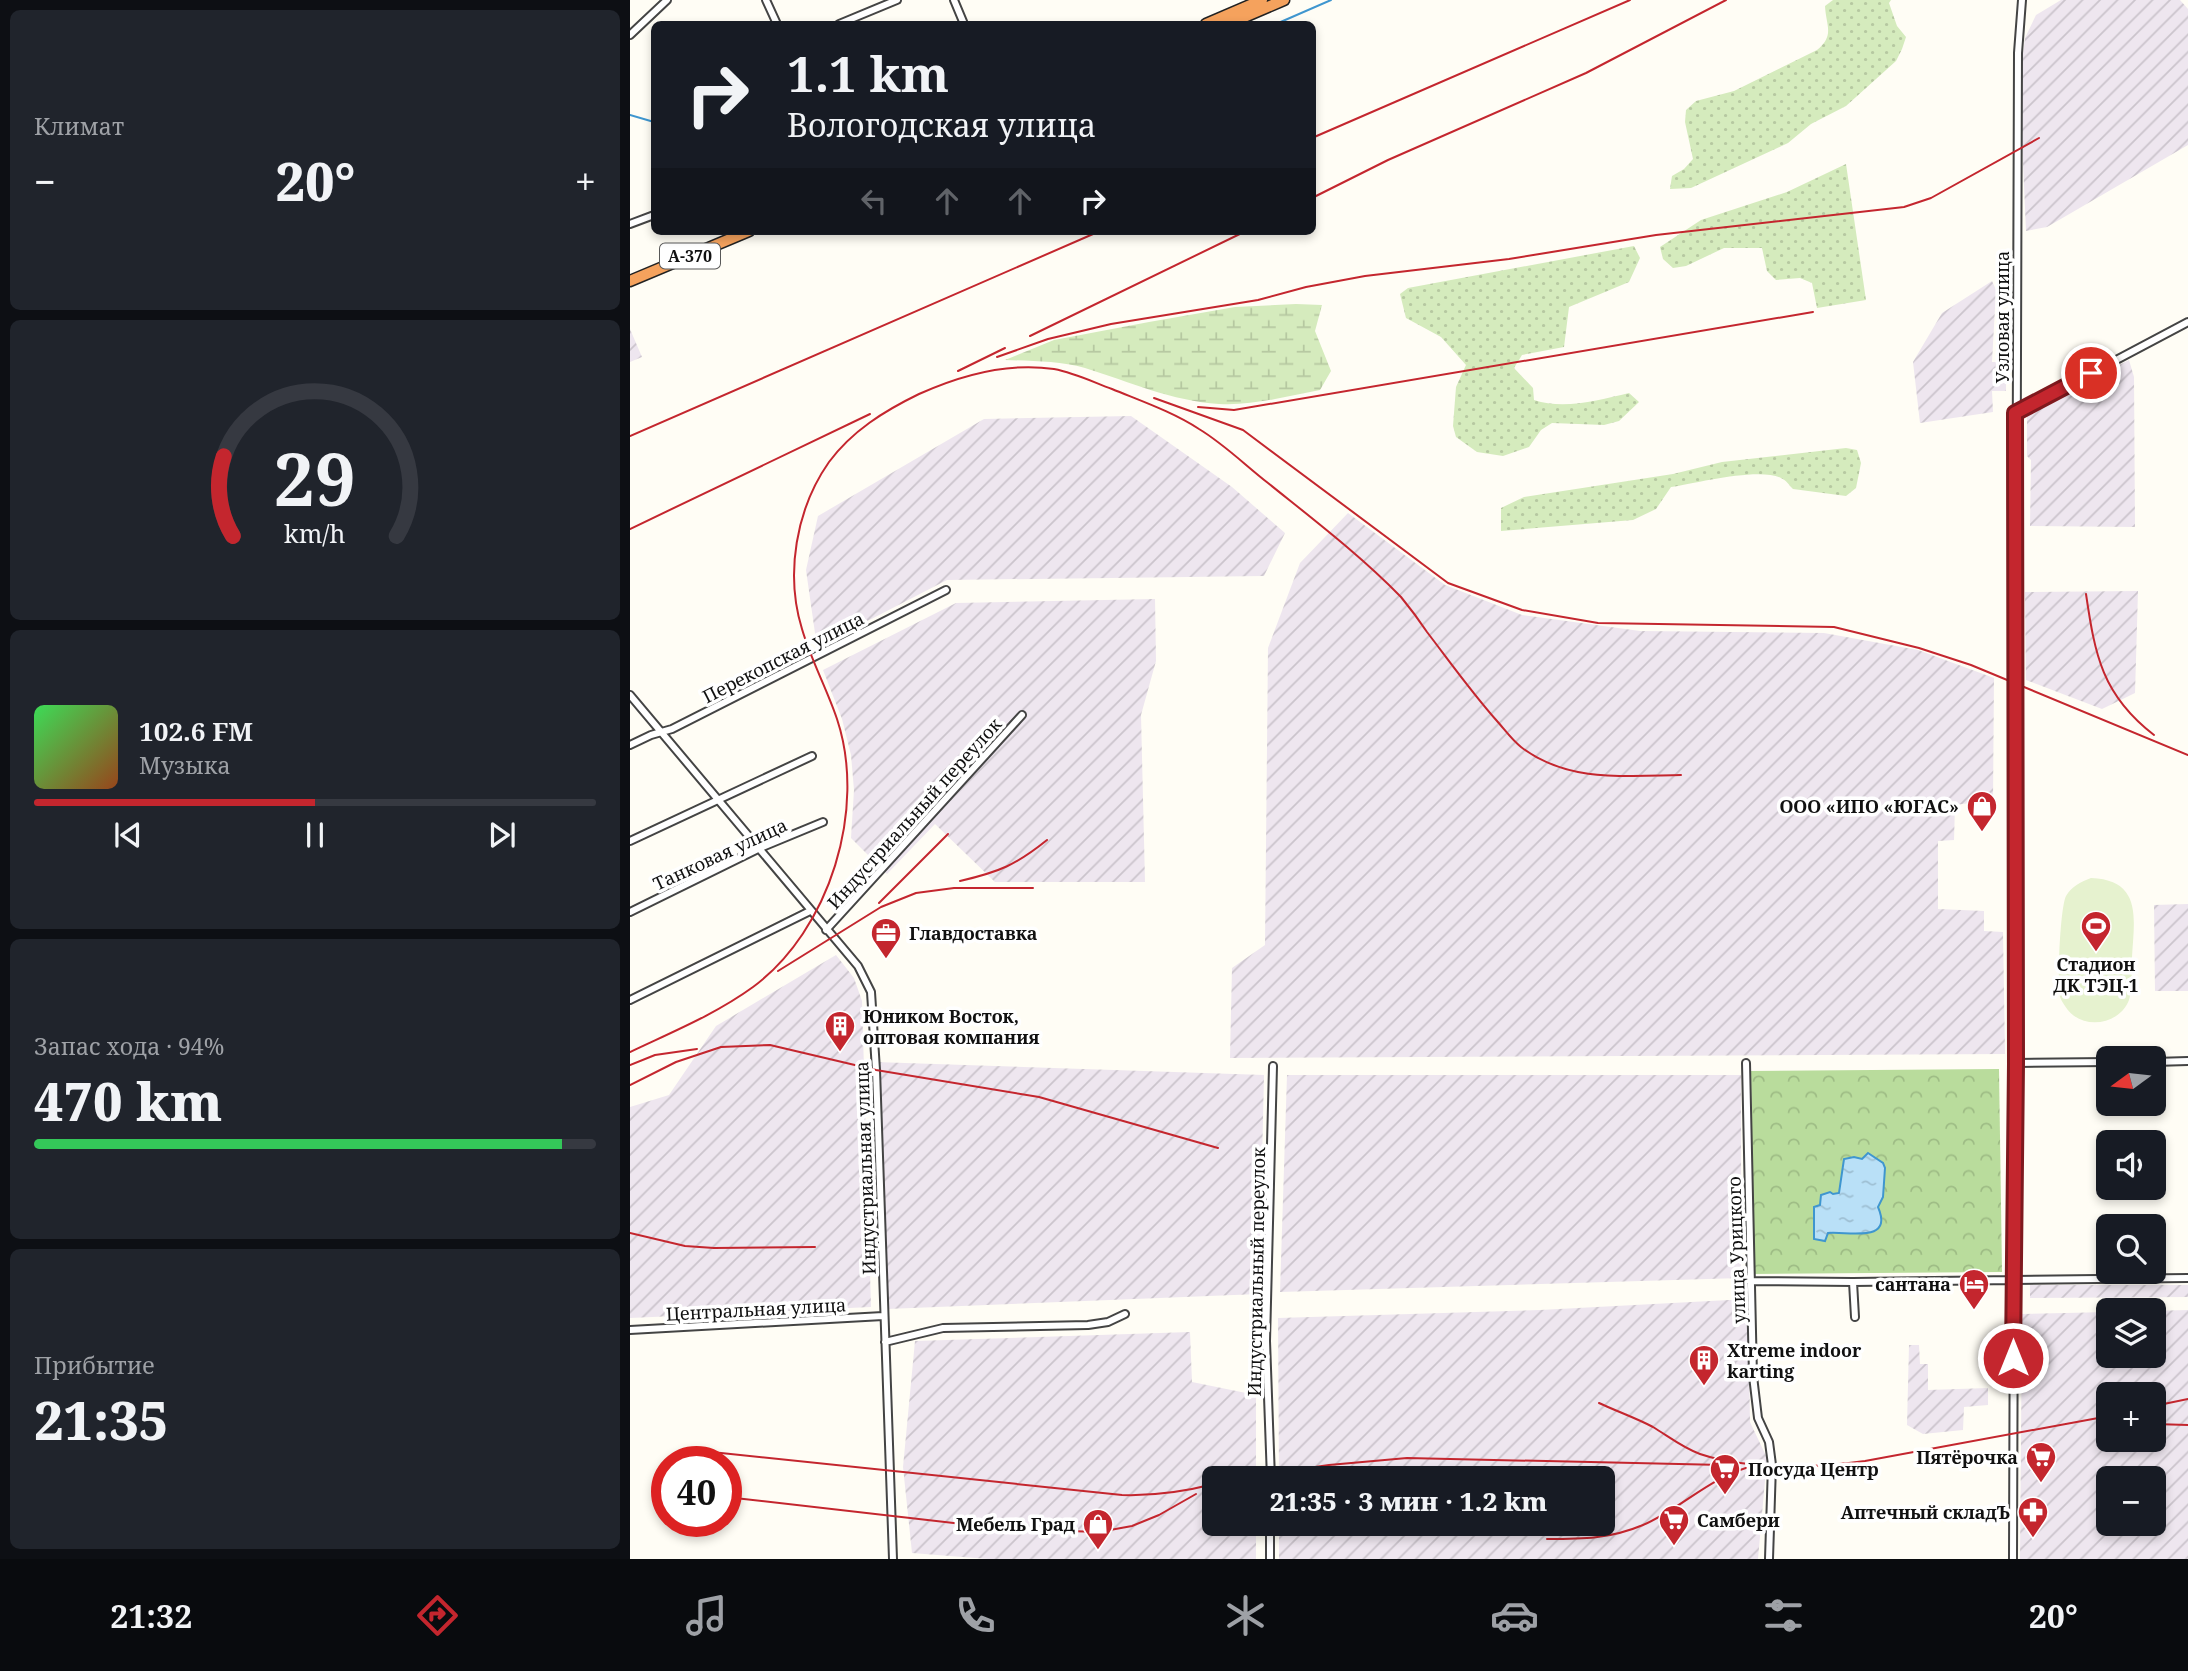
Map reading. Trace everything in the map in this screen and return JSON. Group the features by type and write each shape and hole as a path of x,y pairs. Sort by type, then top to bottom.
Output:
{"highway":[{"path":"1213,21 1262,0"},
{"path":"1235,21 1284,0"},
{"name":"А-370","path":"630,278 724,235"},
{"name":"А-370","path":"630,278 739,235"}],"street":[{"path":"630,35 667,0"},
{"path":"766,0 776,21"},
{"path":"846,21 897,0"},
{"path":"954,0 963,21"},
{"name":"Узловая улица","path":"2014,1559 2015,413 2018,53 2022,0"},
{"path":"630,224 651,216"},
{"path":"2015,413 2188,322"},
{"name":"Перекопская улица","path":"630,745 812,659 946,590"},
{"name":"Индустриальная улица","path":"630,695 858,966 868,982 873,1009 893,1559"},
{"name":"Индустриальный переулок","path":"826,930 1022,715"},
{"path":"630,841 812,755"},
{"name":"Танковая улица","path":"630,912 760,848 823,822"},
{"path":"630,1000 810,911"},
{"path":"2166,1062 2188,1061"},
{"path":"2016,1063 2096,1062"},
{"name":"улица Урицкого","path":"1746,1063 1753,1376 1758,1418 1769,1443 1772,1465 1769,1559"},
{"name":"Индустриальный переулок","path":"1271,1466 1266,1341 1273,1066"},
{"path":"1751,1281 2188,1278"},
{"path":"1853,1282 1855,1317"},
{"path":"885,1342 943,1328 1088,1325 1125,1314"},
{"name":"Центральная улица","path":"630,1330 883,1316"},
{"path":"1270,1536 1270,1559"}],"shaded area":[{"path":"2061,0 2180,0 2188,9 2188,145 2047,227 2026,231 2021,69 2025,38 2036,15"},
{"path":"1992,281 1996,290 1992,362 2006,362 2006,391 1992,391 1993,412 1920,423 1913,362 1942,313"},
{"path":"630,329 642,357 630,362"},
{"path":"2129,360 2134,377 2135,527 2030,526 2031,460 2027,456 2027,412"},
{"path":"1131,416 1232,487 1285,533 1264,576 947,580 817,647 806,570 818,516 984,419"},
{"path":"1348,513 1445,585 1522,615 1640,631 1824,633 1918,650 1994,678 1993,800 1955,805 1954,840 1938,841 1938,909 1984,911 1984,931 2003,932 2005,1054 1230,1058 1232,968 1265,945 1268,648 1300,563"},
{"path":"2138,591 2135,693 2102,709 2026,680 2025,592"},
{"path":"1155,599 1156,661 1141,715 1145,882 995,882 935,824 887,874 851,838 854,790 851,755 842,719 823,670 956,603"},
{"path":"2188,904 2188,991 2155,991 2154,905"},
{"path":"836,955 854,978 862,1001 871,1307 630,1318 630,1107 669,1095 716,1026"},
{"path":"875,1062 1264,1075 1259,1294 887,1309"},
{"path":"1287,1075 1741,1075 1741,1278 1280,1292"},
{"path":"2030,1285 2188,1285 2188,1297 2030,1298"},
{"path":"1748,1299 1750,1422 1767,1458 1758,1559 1279,1559 1279,1536 1615,1536 1615,1466 1279,1466 1278,1318 1540,1310"},
{"path":"2188,1310 2188,1559 2020,1559 2022,1314 2096,1312 2096,1368 2166,1368 2166,1311"},
{"path":"1190,1332 1192,1382 1256,1395 1256,1466 1202,1466 1202,1536 1256,1536 1256,1559 988,1559 912,1553 903,1467 915,1341"},
{"path":"1909,1345 1919,1345 1920,1364 1928,1364 1928,1390 1988,1388 1988,1405 1964,1407 1963,1430 1923,1434 1907,1425"}],"green space":[{"path":"1833,0 1891,0 1889,3 1897,26 1906,37 1896,61 1846,106 1811,124 1788,143 1691,188 1670,189 1672,176 1684,169 1693,159 1685,122 1686,110 1696,101 1734,91 1817,50 1828,35 1825,6"},
{"path":"1846,164 1866,300 1817,308 1812,283 1800,278 1776,280 1767,271 1762,248 1724,248 1686,266 1673,268 1663,259 1660,247 1701,220 1787,192"},
{"path":"1634,246 1640,258 1629,282 1569,307 1564,347 1522,355 1514,368 1533,388 1534,400 1545,403 1569,404 1629,393 1639,402 1619,421 1604,425 1552,423 1541,430 1529,447 1503,456 1477,452 1456,437 1453,426 1456,387 1466,365 1441,337 1406,318 1400,294 1408,288"},
{"path":"1322,305 1315,331 1331,371 1320,390 1283,398 1244,404 1202,402 1168,395 1085,368 1005,360 1054,340 1235,307"},
{"path":"1846,448 1857,450 1861,463 1856,488 1846,496 1793,489 1783,479 1771,475 1743,475 1671,487 1656,509 1633,520 1501,531 1501,508 1524,497 1673,474 1722,462"},
{"name":"Стадион ДК ТЭЦ-1","path":"2091,878 2108,880 2120,886 2132,904 2134,916 2129,1000 2117,1015 2099,1022 2089,1022 2072,1014 2061,999 2059,989 2062,915 2066,896 2080,883"},
{"path":"1999,1069 2002,1272 1753,1274 1751,1071"}],"water":[{"path":"1868,1153 1883,1163 1885,1168 1883,1197 1878,1207 1880,1226 1866,1233 1828,1233 1825,1241 1814,1239 1814,1207 1820,1205 1821,1195 1839,1193 1844,1159 1862,1159"}],"waterway":[{"path":"1283,21 1331,0"},
{"path":"630,115 651,121"}],"railway":[{"path":"1316,136 1630,0"},
{"path":"1316,196 1388,160 1586,73 1726,0"},
{"path":"997,357 1048,339 1111,324 1258,300 1306,287 1365,276 1509,259 1656,235 1904,207 1931,198 2039,138"},
{"path":"630,436 1091,235"},
{"path":"1030,336 1238,235"},
{"path":"1198,407 1234,410 1813,312"},
{"path":"958,371 1005,348"},
{"path":"630,1052 709,1014 753,987 780,963 803,934 821,901 835,865 844,828 847,791 845,754 837,719 806,641 797,608 794,564 801,521 808,500 829,462 858,431 906,401 935,387 968,376 1019,367 1054,369 1077,375 1157,407 1189,423 1226,448 1385,582 1404,601 1479,700 1521,747 1539,759 1578,772 1619,776 1681,775"},
{"path":"1154,398 1243,430 1448,583 1522,610 1598,623 1834,627 1919,648 1971,665 2188,755"},
{"path":"630,529 870,414"},
{"path":"2086,594 2098,655 2112,689 2123,705 2154,735"},
{"path":"879,903 948,834"},
{"path":"960,881 1006,866 1026,856 1047,840"},
{"path":"778,971 881,907 916,893 954,888 1033,888"},
{"path":"630,1085 676,1062 721,1047 770,1045 876,1070 1039,1097 1218,1148"},
{"path":"630,1065 655,1055 697,1049"},
{"path":"630,1233 685,1246 815,1247"},
{"path":"2166,1404 2188,1399"},
{"path":"1599,1403 1653,1427 1700,1454 1739,1463 1782,1466 1865,1461 2096,1418"},
{"path":"2166,1424 2188,1425"},
{"path":"742,1455 1122,1495 1168,1493 1202,1487"},
{"path":"1322,1466 1407,1458 1723,1465"},
{"path":"1547,1539 1596,1537 1631,1530 1657,1518 1724,1477 1753,1466"},
{"path":"742,1499 1006,1529 1099,1532 1132,1526 1159,1515 1196,1494"}],"place":[{"name":"ООО «ИПО «ЮГАС»","path":"1982,833"},
{"name":"Стадион ДК ТЭЦ-1","path":"2096,953"},
{"name":"Главдоставка","path":"886,960"},
{"name":"Юником Восток, оптовая компания","path":"840,1053"},
{"name":"сантана","path":"1974,1311"},
{"name":"Xtreme indoor karting","path":"1704,1387"},
{"name":"Пятёрочка","path":"2041,1484"},
{"name":"Посуда Центр","path":"1725,1496"},
{"name":"Аптечный складЪ","path":"2033,1539"},
{"name":"Самбери","path":"1674,1547"},
{"name":"Мебель Град","path":"1098,1551"}],"route":[{"path":"2013,1358 2016,1063 2015,413 2091,373"}]}
